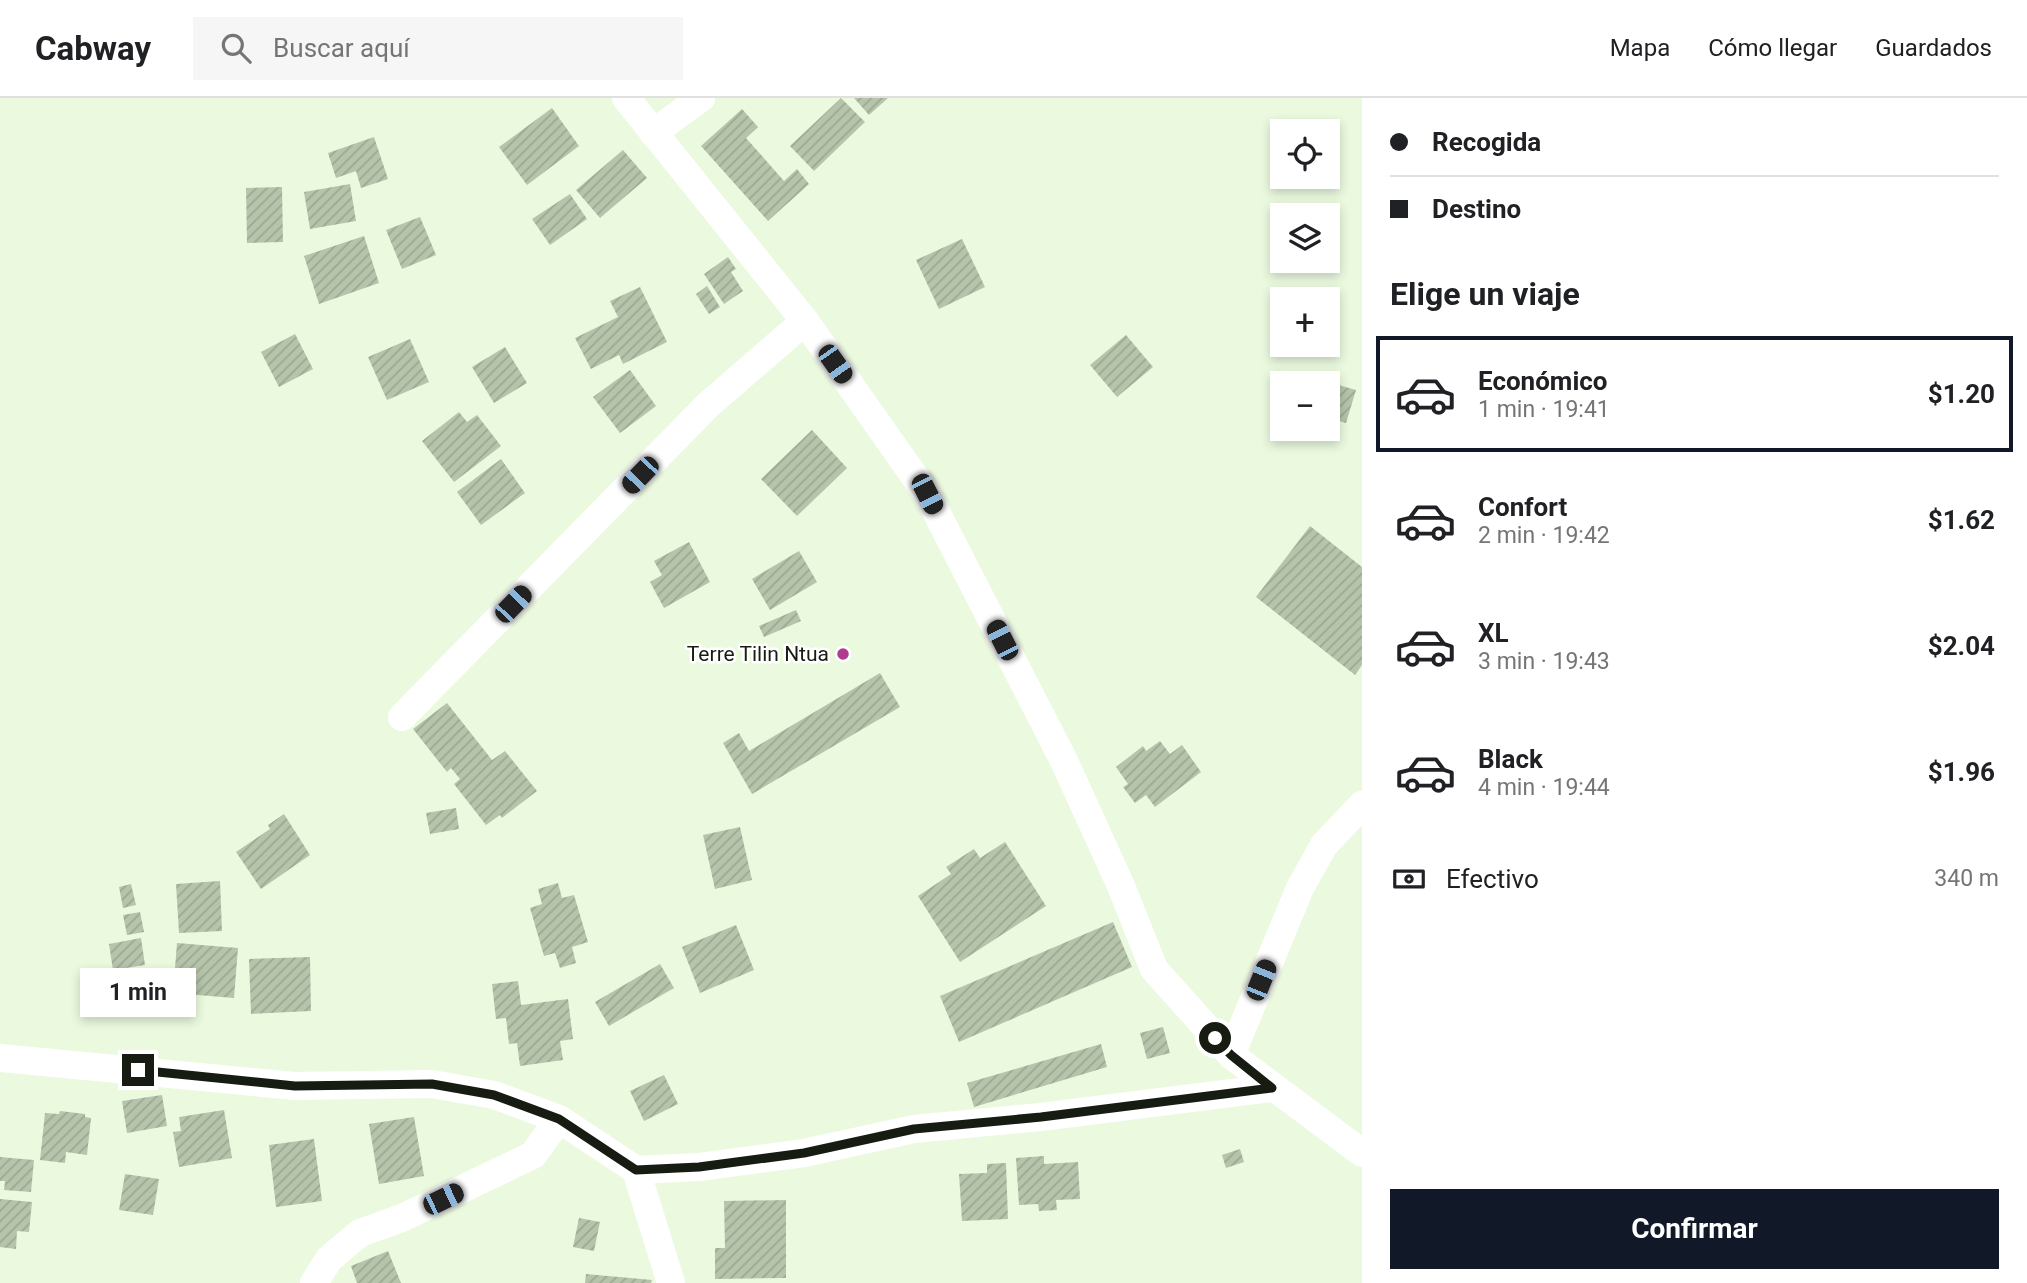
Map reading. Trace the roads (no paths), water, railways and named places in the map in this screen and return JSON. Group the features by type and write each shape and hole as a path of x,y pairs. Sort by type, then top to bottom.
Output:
{"street":[{"path":"626,98 805,321 927,494 1064,761 1121,886 1154,969 1231,1055 1362,1153"},
{"path":"653,133 701,98"},
{"path":"402,717 708,405 805,321"},
{"path":"1231,1055 1300,888 1324,845 1362,805"},
{"path":"0,1058 295,1086 432,1084 494,1095 559,1119 636,1170 699,1167 804,1153 914,1129 1041,1117 1272,1088"},
{"path":"314,1283 329,1259 360,1233 402,1219 533,1155 559,1119"},
{"path":"636,1170 671,1283"}],"place":[{"name":"Terre Tilin Ntua","path":"843,654"}]}
